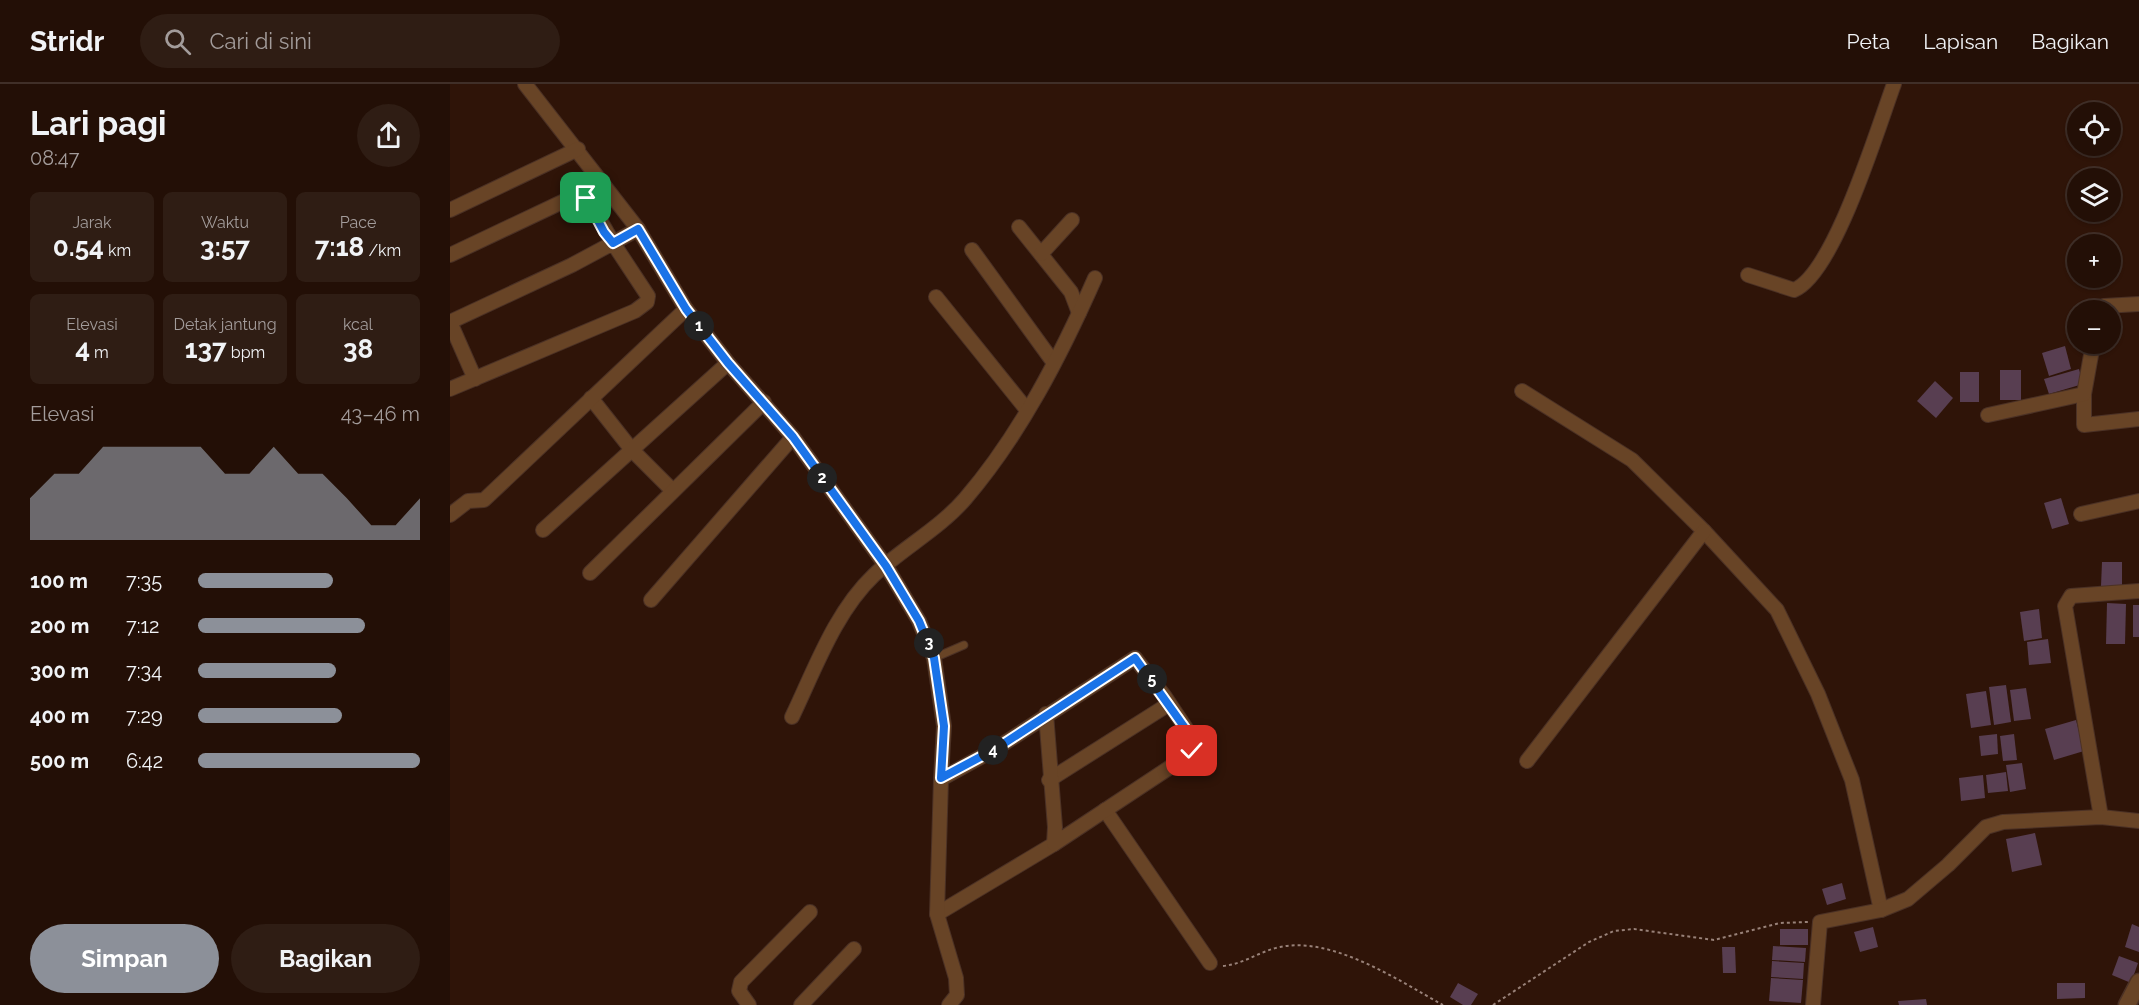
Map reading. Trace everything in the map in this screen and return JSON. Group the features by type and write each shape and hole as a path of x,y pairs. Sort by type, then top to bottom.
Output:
{"street":[{"path":"525,84 578,148 638,229 686,309 728,363 793,437 886,566 919,621 934,658 944,726 937,914 956,978 957,995 949,1005"},
{"path":"1748,275 1794,290 1809,281 1845,217 1894,84"},
{"path":"450,210 578,148"},
{"path":"450,255 581,193 604,232 648,296 642,307 450,389"},
{"path":"1041,254 1072,220"},
{"path":"1019,227 1071,292 1080,313"},
{"path":"475,379 450,322 572,265 638,229"},
{"path":"972,250 1054,363"},
{"path":"792,717 835,627 874,576 964,501 992,464 1054,363 1095,279"},
{"path":"936,297 1027,410"},
{"path":"2121,305 2139,304"},
{"path":"450,515 468,501 484,500 686,309"},
{"path":"2091,354 2084,394 2084,425 2139,419"},
{"path":"543,530 728,363"},
{"path":"1522,391 1632,460 1704,531 1777,610 1818,694 1852,780 1881,910"},
{"path":"1988,415 2084,394"},
{"path":"591,398 632,450 674,491"},
{"path":"590,573 764,402"},
{"path":"651,600 793,437"},
{"path":"2081,514 2139,501"},
{"path":"1527,761 1704,531"},
{"path":"2101,817 2065,606 2071,596 2139,591"},
{"path":"937,914 1053,844 1187,756 1195,747 1195,742 1135,658 997,748 941,778"},
{"path":"1049,780 1169,704"},
{"path":"1046,714 1049,780 1055,827 1053,844"},
{"path":"1105,810 1210,963"},
{"path":"1813,1005 1820,922 1881,910 1908,899 1948,865 1986,827 2003,822 2101,817 2139,821"},
{"path":"749,1005 739,991 741,982 810,912"},
{"path":"801,1005 854,949"},
{"path":"2127,1005 2139,981"}],"lane":[{"path":"934,658 964,645"}],"path":[{"path":"1493,1005 1589,942 1614,931 1634,929 1714,940 1780,923 1820,922"},
{"path":"1210,963 1224,966 1238,964 1278,947 1310,944 1369,965 1443,1005"}],"building":[{"path":"2065,346 2071,369 2049,376 2042,353"},
{"path":"2079,369 2083,384 2049,394 2044,379"},
{"path":"2000,370 2021,370 2021,400 2000,400"},
{"path":"1960,372 1979,372 1979,402 1960,402"},
{"path":"1935,381 1953,398 1936,418 1917,401"},
{"path":"2061,498 2069,524 2052,529 2044,503"},
{"path":"2102,562 2122,562 2122,586 2101,586"},
{"path":"2107,603 2126,604 2125,644 2106,644"},
{"path":"2133,605 2139,605 2139,637 2133,637"},
{"path":"2039,609 2042,638 2024,641 2020,612"},
{"path":"2048,639 2051,663 2029,665 2027,642"},
{"path":"2006,685 2011,722 1994,725 1989,687"},
{"path":"2026,688 2031,719 2014,721 2010,690"},
{"path":"1986,691 1991,725 1971,728 1966,694"},
{"path":"2076,720 2084,751 2054,760 2045,729"},
{"path":"1997,734 1998,754 1981,756 1979,736"},
{"path":"2014,734 2017,760 2003,761 2000,736"},
{"path":"2022,763 2026,789 2010,792 2006,765"},
{"path":"2006,772 2008,791 1988,793 1986,775"},
{"path":"1983,775 1985,798 1961,801 1959,778"},
{"path":"2035,833 2042,865 2012,872 2006,839"},
{"path":"1842,883 1846,899 1827,905 1822,889"},
{"path":"2132,924 2139,927 2139,952 2125,947"},
{"path":"1873,927 1878,947 1860,952 1854,932"},
{"path":"1780,929 1808,929 1808,945 1780,945"},
{"path":"1773,946 1806,948 1805,962 1772,960"},
{"path":"1722,947 1735,947 1736,973 1723,973"},
{"path":"2119,956 2138,963 2131,983 2112,975"},
{"path":"1772,961 1804,963 1803,979 1771,977"},
{"path":"1771,978 1803,980 1801,1003 1769,1001"},
{"path":"1458,983 1478,994 1471,1005 1463,1005 1450,997"},
{"path":"2057,983 2085,983 2085,998 2057,999"},
{"path":"1926,999 1927,1005 1899,1005 1898,1001"}],"route":[{"path":"586,198 604,232 613,243 638,229 686,309 728,363 793,437 886,566 919,621 934,658 944,726 941,778 997,748 1135,658 1166,698 1195,742 1192,751"}]}
